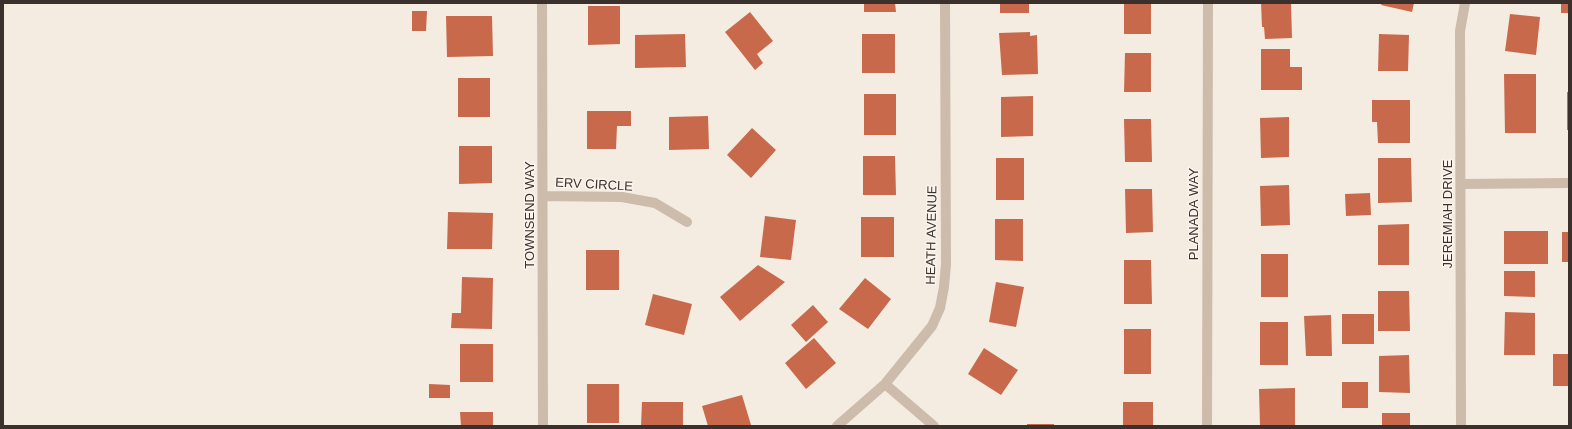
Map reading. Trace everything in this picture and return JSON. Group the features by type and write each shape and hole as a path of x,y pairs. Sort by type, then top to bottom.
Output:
{"street":[{"name":"TOWNSEND WAY","path":"542,3 543,426"},
{"name":"HEATH AVENUE","path":"837,426 885,384 932,326 940,308 944,287 946,3"},
{"name":"PLANADA WAY","path":"1207,426 1208,3"},
{"name":"JEREMIAH DRIVE","path":"1461,426 1460,31 1465,3"},
{"path":"1461,184 1569,183"},
{"name":"ERV CIRCLE","path":"543,196 622,196 655,203 686,222"},
{"path":"885,384 934,426"}],"building":[{"path":"864,3 895,3 896,12 864,12"},
{"path":"1000,3 1029,3 1029,13 1000,13"},
{"path":"1124,3 1151,3 1151,34 1124,34"},
{"path":"1261,3 1291,3 1292,38 1265,39 1264,27 1262,27"},
{"path":"1382,3 1414,3 1412,12 1381,5"},
{"path":"1561,3 1569,3 1569,13 1561,13"},
{"path":"588,6 620,6 620,44 588,45"},
{"path":"412,11 427,11 426,31 412,31"},
{"path":"750,12 773,41 757,54 763,63 755,70 725,32"},
{"path":"1510,14 1540,17 1536,55 1505,51"},
{"path":"446,16 492,16 493,56 447,57"},
{"path":"1030,32 1030,36 1037,35 1038,74 1002,75 999,33"},
{"path":"685,34 686,67 635,68 635,35"},
{"path":"862,34 895,34 895,73 862,73"},
{"path":"1379,34 1409,35 1408,71 1378,71"},
{"path":"1261,49 1290,49 1290,67 1302,67 1302,90 1261,90"},
{"path":"1125,53 1151,53 1151,92 1124,92"},
{"path":"1504,74 1536,74 1536,133 1505,133"},
{"path":"458,78 490,78 490,117 458,117"},
{"path":"1567,92 1569,92 1569,130 1567,130"},
{"path":"864,94 896,94 896,135 864,135"},
{"path":"1033,96 1033,136 1001,137 1001,97"},
{"path":"1372,100 1410,100 1410,143 1378,143 1377,122 1372,122"},
{"path":"587,111 631,111 631,126 617,126 616,149 587,149"},
{"path":"708,116 709,149 669,150 669,117"},
{"path":"1289,117 1289,157 1261,158 1260,118"},
{"path":"1124,119 1151,119 1152,162 1125,162"},
{"path":"752,128 776,150 751,178 727,155"},
{"path":"459,146 492,146 492,183 459,184"},
{"path":"863,156 895,156 896,195 863,195"},
{"path":"996,158 1024,158 1024,200 996,200"},
{"path":"1378,158 1411,158 1412,202 1378,203"},
{"path":"1289,185 1290,225 1261,226 1260,186"},
{"path":"1125,189 1152,189 1153,232 1126,233"},
{"path":"1370,193 1371,215 1346,216 1345,194"},
{"path":"448,212 493,213 492,249 447,249"},
{"path":"765,216 796,220 791,260 760,257"},
{"path":"861,217 894,217 894,257 861,257"},
{"path":"995,219 1023,219 1023,261 995,260"},
{"path":"1409,224 1409,265 1378,265 1378,225"},
{"path":"1504,231 1548,231 1548,264 1504,264"},
{"path":"1562,232 1569,232 1569,262 1562,262"},
{"path":"586,250 619,250 619,290 586,290"},
{"path":"1261,254 1288,254 1288,297 1261,297"},
{"path":"1124,260 1151,260 1152,304 1124,304"},
{"path":"758,265 785,282 740,321 720,297"},
{"path":"1504,271 1535,271 1535,297 1504,296"},
{"path":"462,277 493,278 492,329 451,328 452,313 461,313"},
{"path":"865,278 891,299 868,329 839,309"},
{"path":"996,282 1024,287 1016,327 989,322"},
{"path":"1378,291 1409,291 1410,331 1378,331"},
{"path":"653,294 692,304 684,335 645,325"},
{"path":"813,305 828,322 806,342 791,325"},
{"path":"1505,312 1535,313 1535,355 1504,355"},
{"path":"1342,314 1374,314 1374,344 1342,344"},
{"path":"1331,315 1332,356 1306,356 1304,316"},
{"path":"1260,322 1288,322 1288,365 1260,365"},
{"path":"1124,329 1151,329 1151,374 1124,374"},
{"path":"814,338 836,363 806,389 785,363"},
{"path":"460,344 493,344 493,382 460,382"},
{"path":"984,348 1018,370 1001,395 968,374"},
{"path":"1553,354 1569,354 1569,386 1553,386"},
{"path":"1409,355 1410,393 1379,392 1379,356"},
{"path":"1342,382 1368,382 1368,408 1342,408"},
{"path":"429,384 450,385 450,398 429,398"},
{"path":"587,384 619,384 619,423 587,423"},
{"path":"1295,388 1295,426 1260,426 1259,389"},
{"path":"742,395 751,425 708,426 702,406"},
{"path":"642,402 683,402 683,426 641,426"},
{"path":"1123,402 1153,402 1153,426 1123,426"},
{"path":"460,412 493,412 493,426 461,426"},
{"path":"1382,413 1410,413 1410,426 1382,426"},
{"path":"1027,424 1054,424 1054,426 1027,426"}]}
